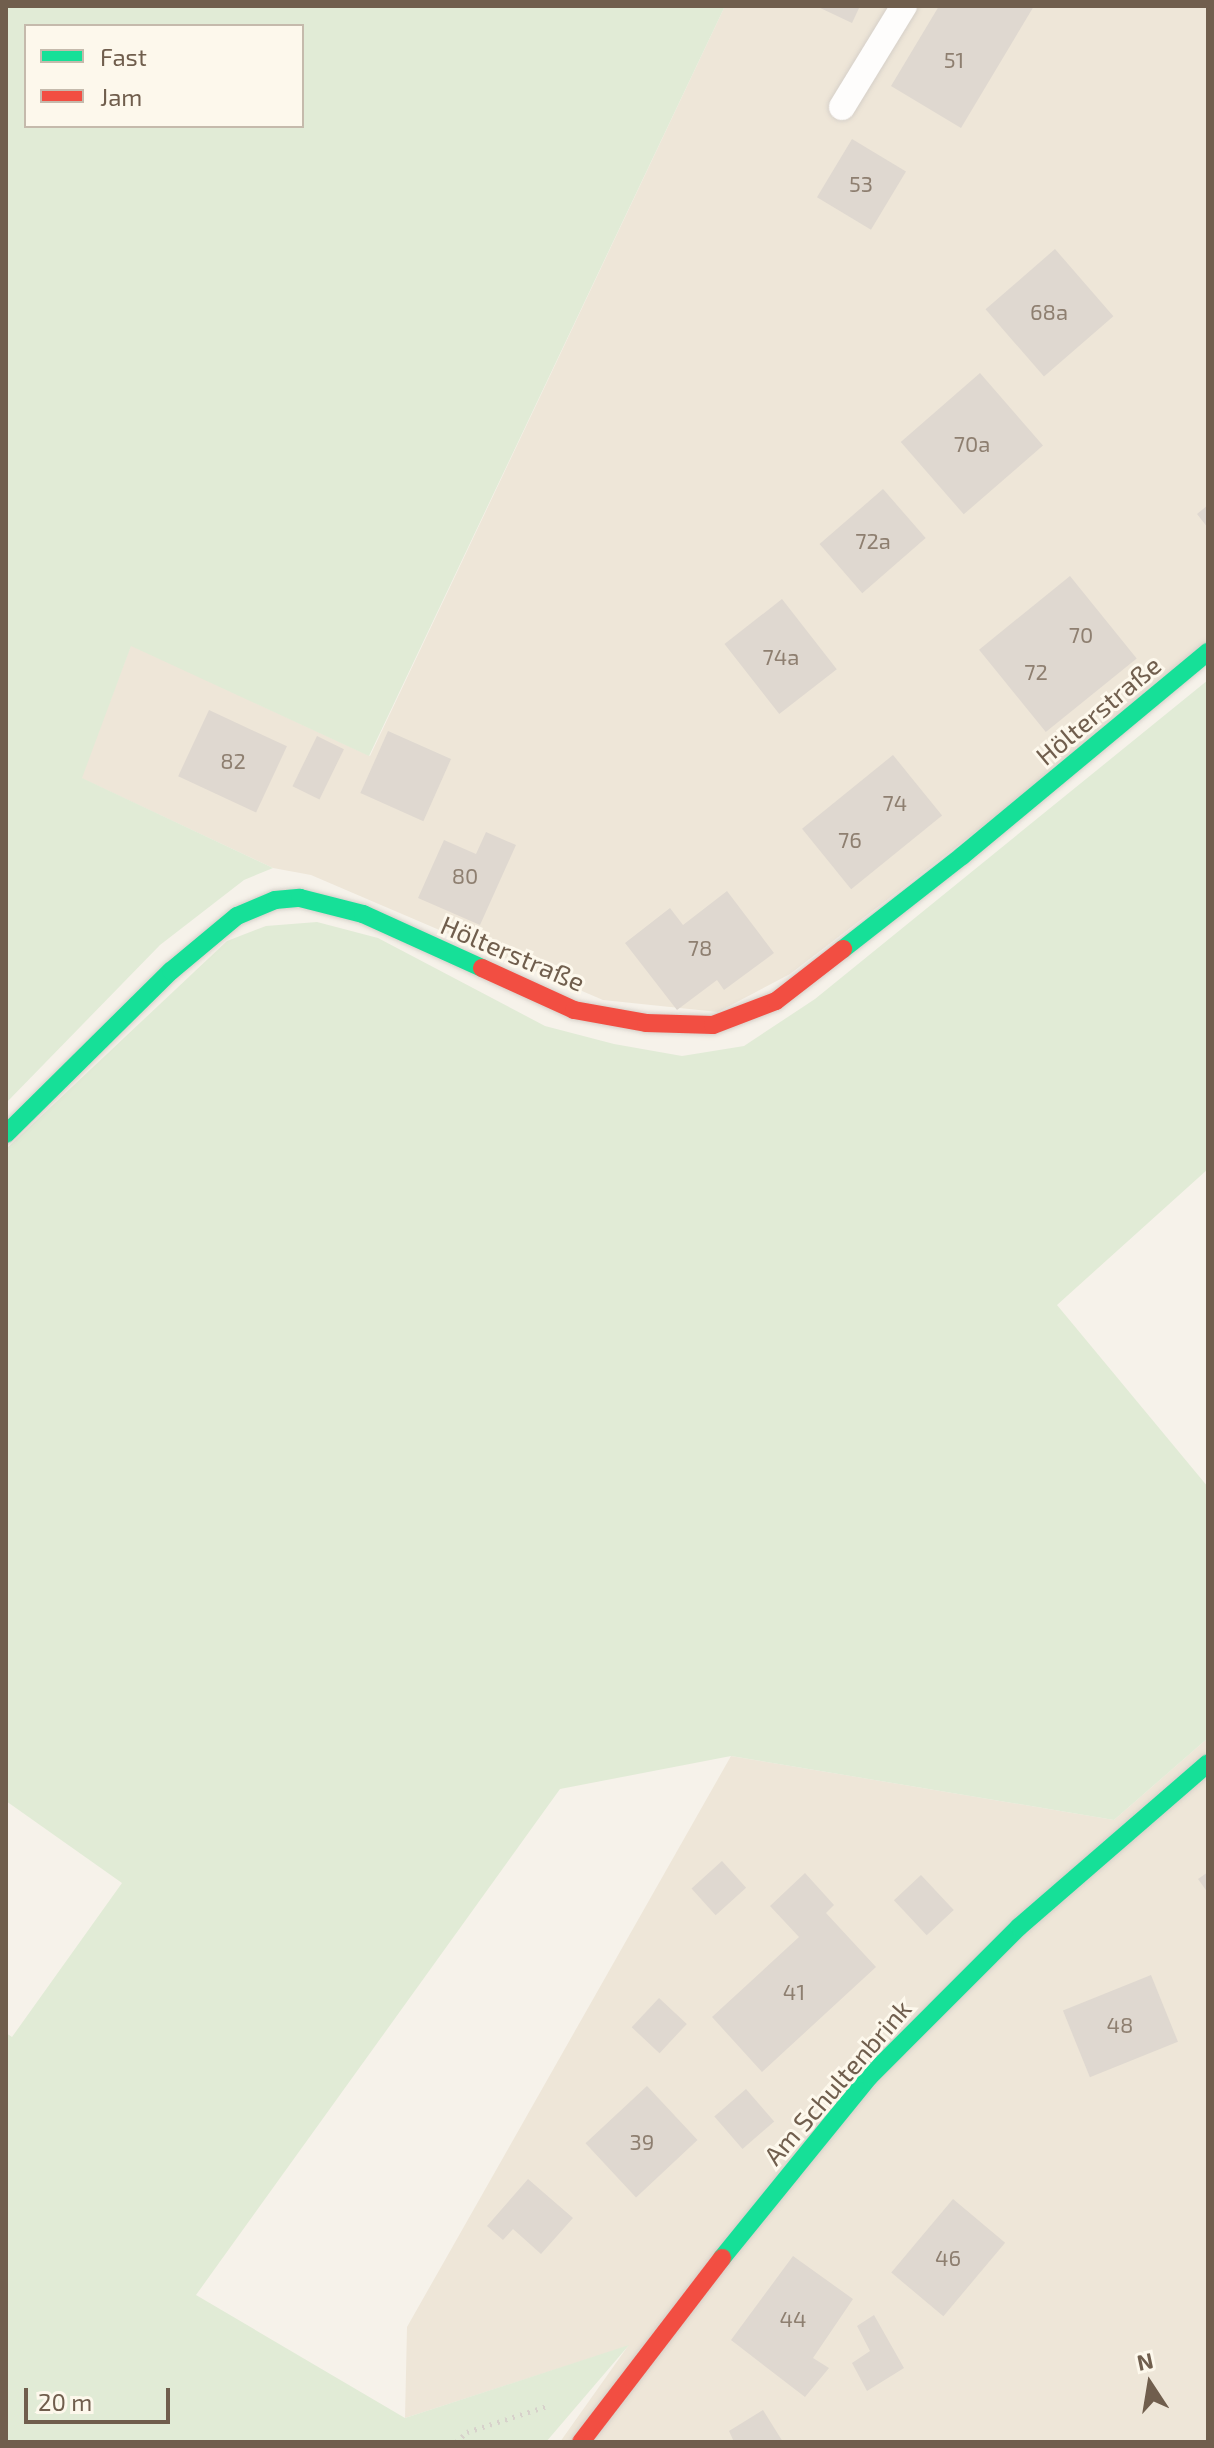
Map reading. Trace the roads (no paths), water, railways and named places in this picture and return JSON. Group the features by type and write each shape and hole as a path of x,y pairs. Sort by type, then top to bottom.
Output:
{"street":[{"name":"Hölterstraße","path":"6,1134 191,953 237,916 275,900 300,898 363,914 574,1010 646,1023 713,1025 776,1001 962,856 1208,652"},
{"name":"Am Schultenbrink","path":"581,2442 720,2260 869,2077 1019,1927 1208,1763"}],"lane":[{"path":"842,107 904,6"}]}
